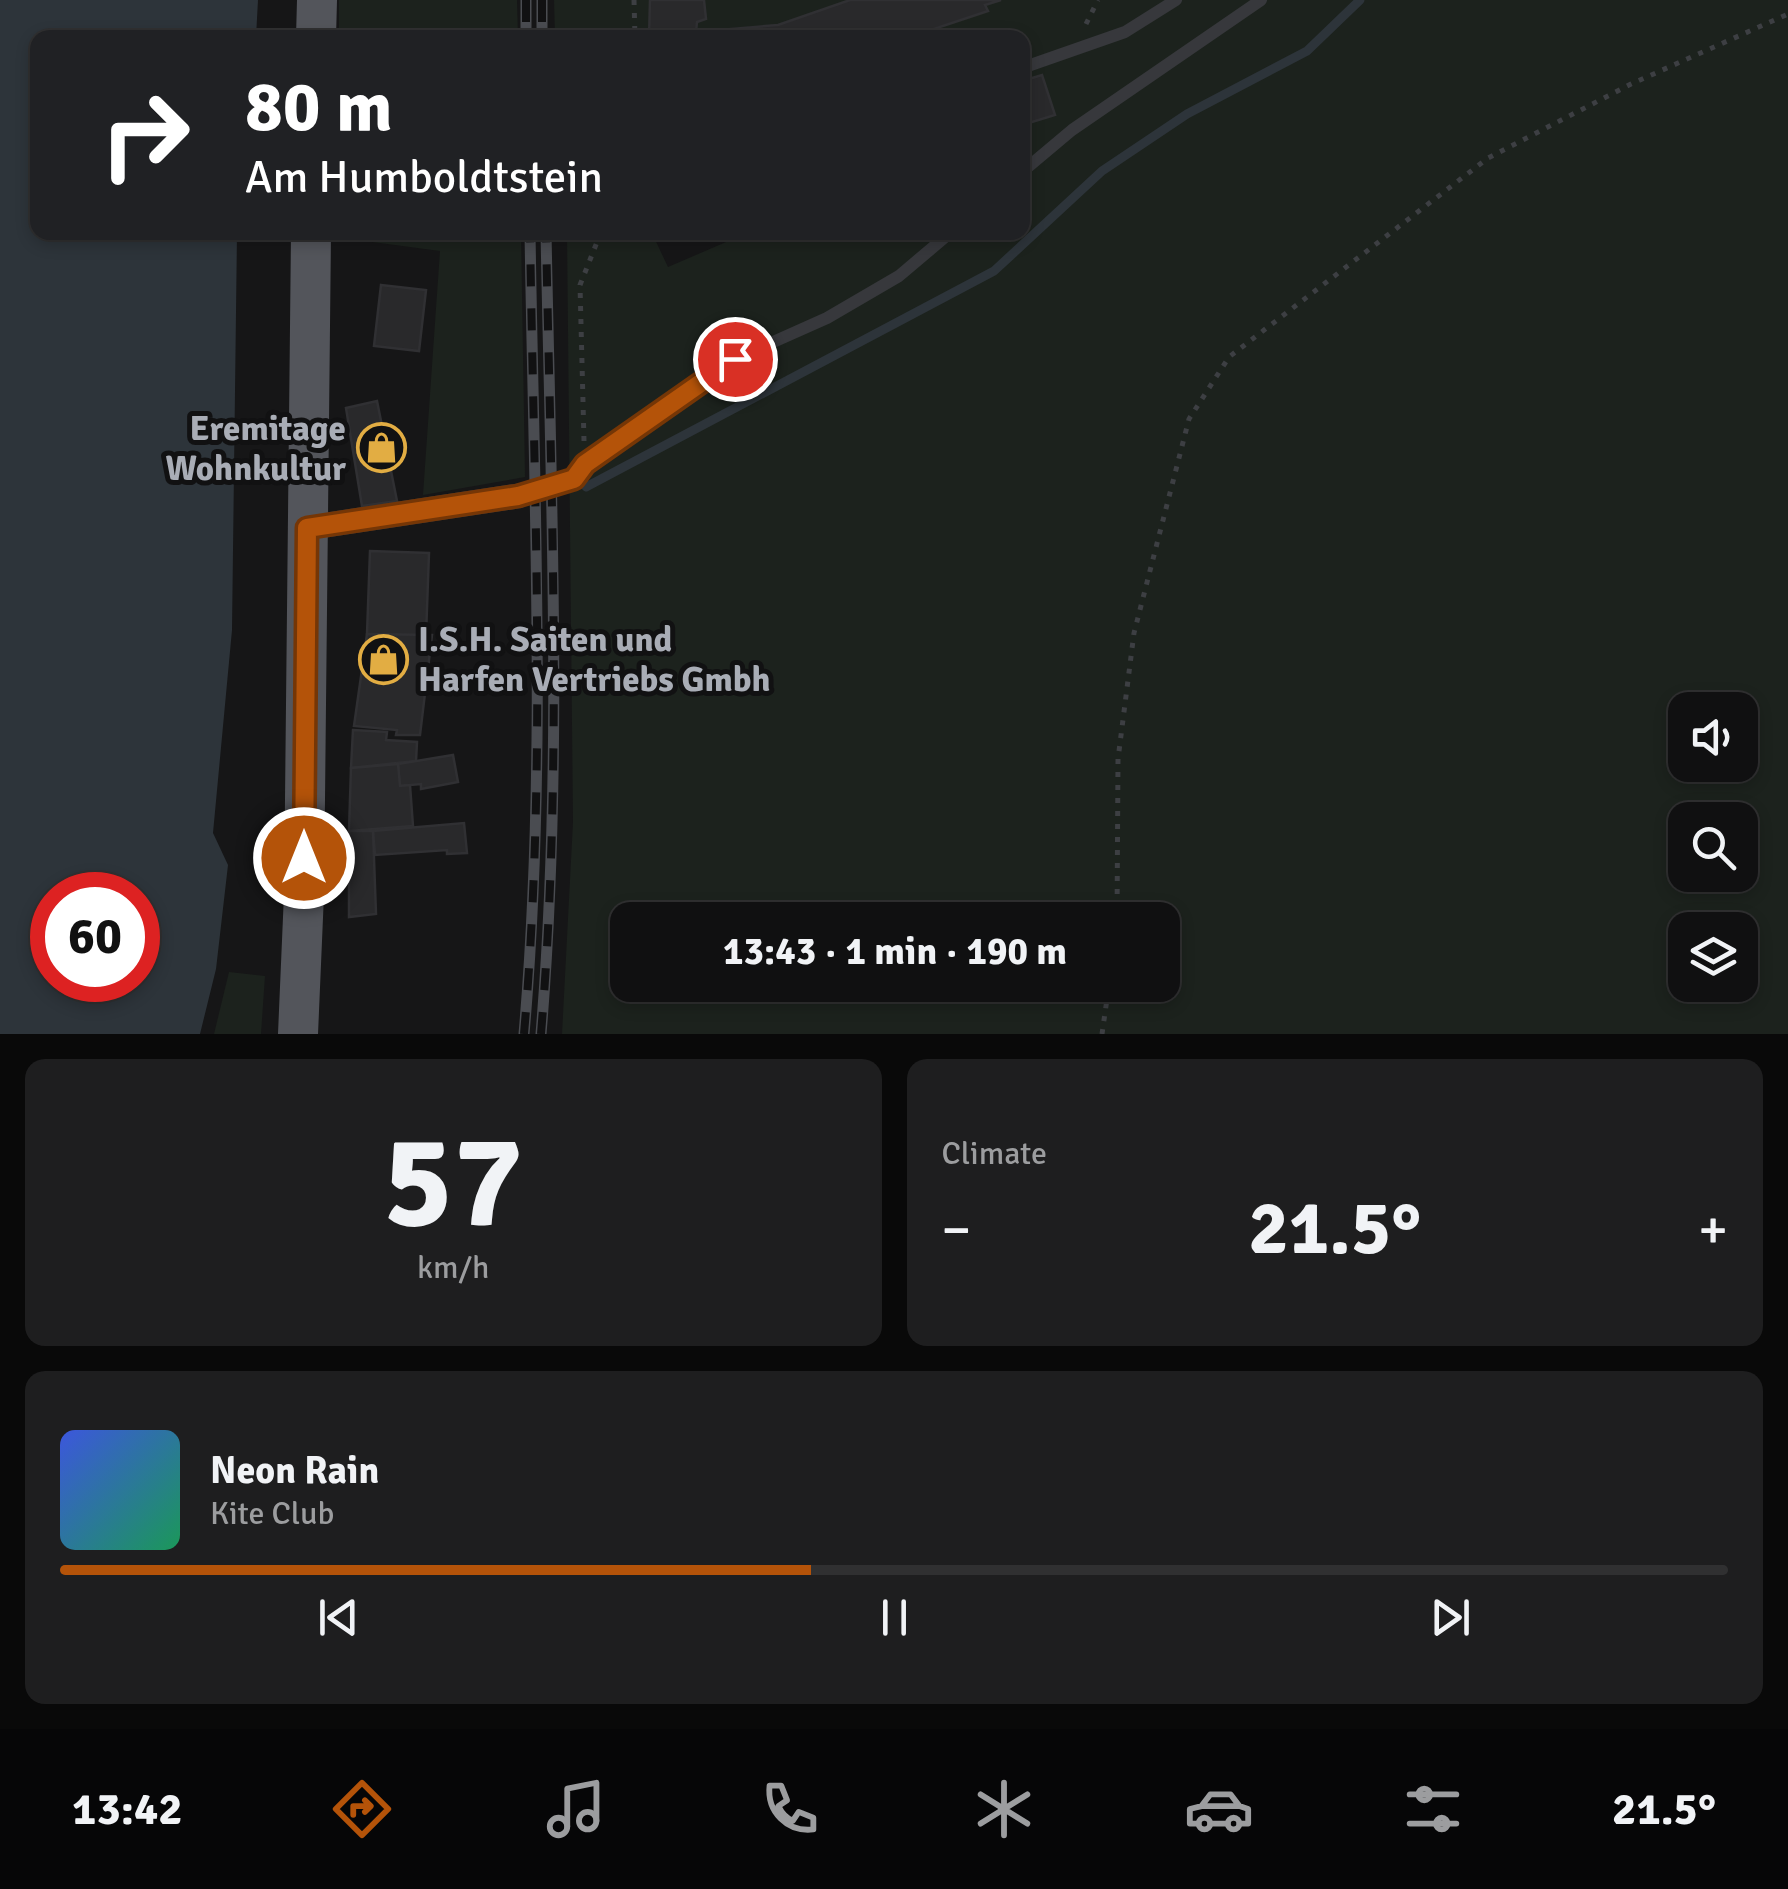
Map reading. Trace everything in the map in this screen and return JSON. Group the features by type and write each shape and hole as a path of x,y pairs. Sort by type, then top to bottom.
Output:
{"main road":[{"path":"316,30 318,0"},
{"path":"298,1034 304,894 311,240"}],"street":[{"path":"307,528 518,496"}],"lane":[{"path":"1030,65 1125,32 1176,0"},
{"path":"1030,165 1072,130 1261,0"},
{"path":"518,496 574,479 585,464 735,359 827,318 899,276 942,240"}],"path":[{"path":"634,0 636,30"},
{"path":"1118,902 1118,759 1134,633 1189,419 1229,357 1488,158 1631,84 1788,14"},
{"path":"585,464 580,285 597,240"},
{"path":"1102,1034 1107,1002"}],"shaded area":[{"path":"0,0 258,0 256,30 30,30 30,240 237,240 232,630 213,833 228,865 216,969 200,1034 0,1034"},
{"path":"339,0 517,0 518,30 339,30"},
{"path":"554,0 1788,0 1788,1034 562,1034 573,822 567,240 655,240 668,267 731,240 1030,240 1030,30 555,30"},
{"path":"358,240 521,240 525,477 423,495 440,251"},
{"path":"229,972 265,976 261,1034 214,1034"}],"building":[{"path":"650,0 704,0 706,19 697,22 696,30 649,30"},
{"path":"850,0 1001,0 985,5 988,11 931,30 719,30 778,25"},
{"path":"1042,75 1055,115 1030,123 1030,79"},
{"path":"381,285 426,290 419,351 374,346"},
{"path":"377,401 397,501 362,506 346,408"},
{"path":"370,551 429,553 426,636 367,634"},
{"path":"367,634 432,635 420,735 396,735 397,730 354,726"},
{"path":"353,730 387,732 386,740 417,742 416,761 351,768"},
{"path":"453,755 458,782 421,789 421,784 400,786 398,764"},
{"path":"398,764 400,786 410,785 413,826 349,831 351,768"},
{"path":"464,823 467,853 447,854 447,850 375,855 373,831"},
{"path":"349,831 373,831 376,914 349,917"}],"waterway":[{"path":"1030,238 1102,171 1187,114 1307,51 1360,0"},
{"path":"586,487 994,271 1027,240"}],"railway":[{"path":"526,0 526,30"},
{"path":"542,0 542,30"},
{"path":"524,1034 537,734 530,240"},
{"path":"541,1034 554,734 546,240"}],"place":[{"name":"Eremitage Wohnkultur","path":"381,448"},
{"name":"I.S.H. Saiten und Harfen Vertriebs Gmbh","path":"383,659"}],"route":[{"path":"304,858 307,528 518,496 574,479 585,464 735,359"}]}
